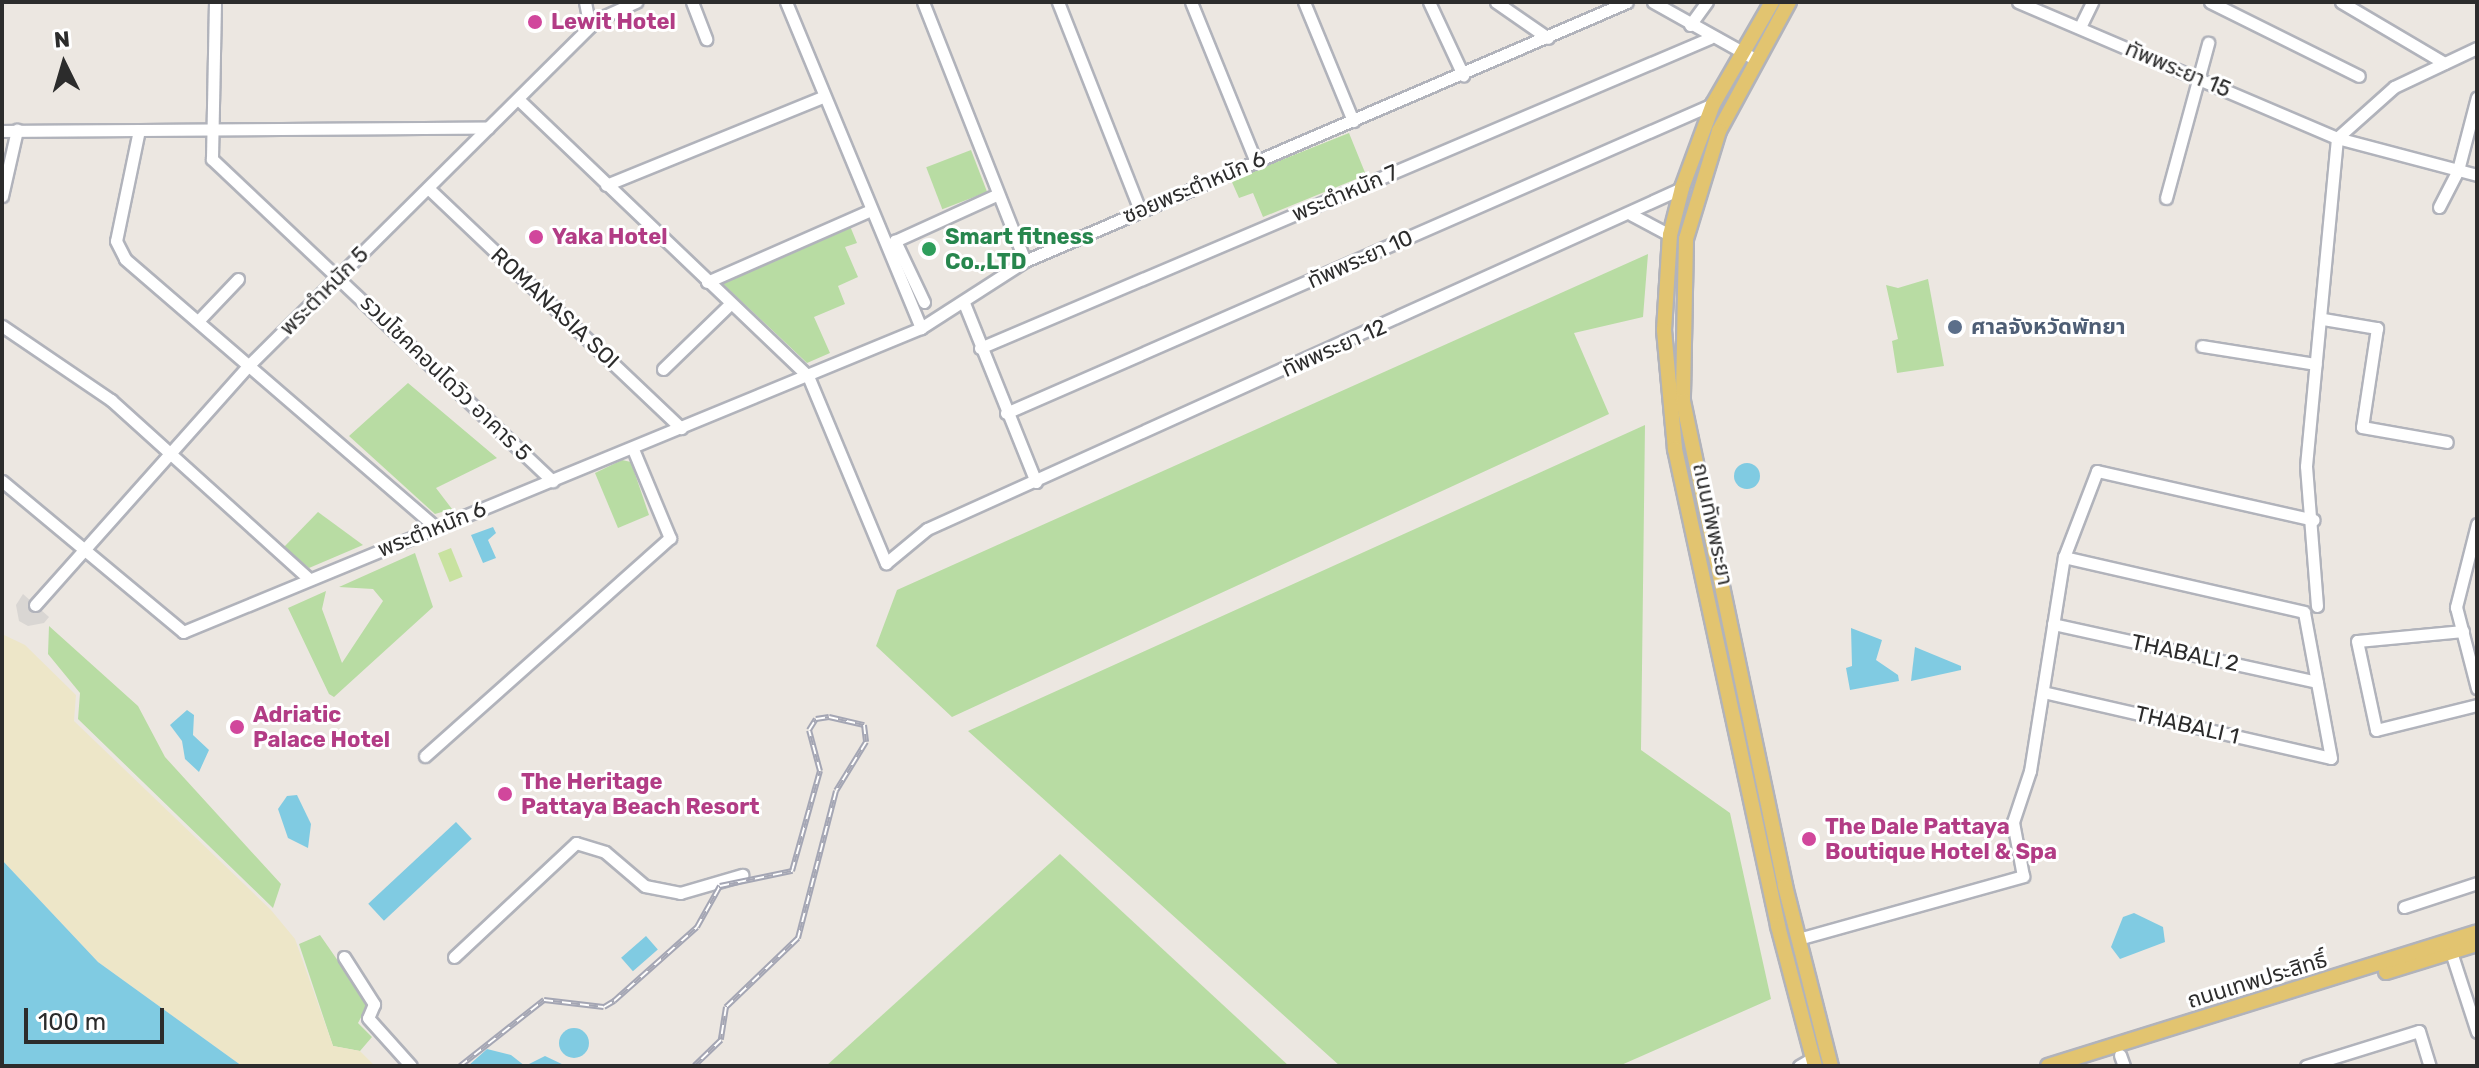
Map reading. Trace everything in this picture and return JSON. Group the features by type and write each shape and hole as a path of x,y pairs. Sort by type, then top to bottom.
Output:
{"main road":[{"name":"ถนนทัพพระยา","path":"1772,2 1713,104 1682,188 1670,235 1664,312 1667,402 1831,1066"},
{"name":"ถนนทัพพระยา","path":"1789,2 1755,59 1719,131 1686,239 1680,330 1683,401 1706,560 1778,926 1814,1062"},
{"name":"ถนนเทพประสิทธิ์","path":"2048,1066 2477,932"},
{"name":"ถนนเทพประสิทธิ์","path":"2082,1066 2122,1060 2477,944"}],"street":[{"name":"รวมโชคคอนโดวิว อาคาร 5","path":"215,2 209,129 209,151 215,164 339,276 553,481"},
{"path":"585,2 590,27"},
{"name":"พระตำหนัก 5","path":"35,605 250,364 590,27 636,2"},
{"path":"692,2 706,39"},
{"path":"786,2 921,328"},
{"path":"923,2 1025,261"},
{"path":"1058,2 1140,210"},
{"path":"1191,2 1255,160"},
{"path":"1304,2 1353,121"},
{"path":"1429,2 1463,75"},
{"path":"1496,2 1548,38"},
{"name":"ซอยพระตำหนัก 6","path":"681,428 921,328 1025,261 1627,2"},
{"path":"1653,2 1710,38 1755,59"},
{"path":"1690,25 1707,2"},
{"name":"ทัพพระยา 15","path":"2018,2 2337,138 2477,175"},
{"path":"2036,10 2047,2"},
{"path":"2080,27 2092,2"},
{"path":"2210,2 2359,76"},
{"path":"2341,2 2444,63"},
{"name":"พระตำหนัก 7","path":"980,348 1710,38"},
{"path":"2166,198 2208,43"},
{"path":"2317,606 2314,520 2306,466 2323,319 2337,138 2394,87 2444,63 2474,53"},
{"path":"606,185 823,97"},
{"path":"2439,207 2458,170 2477,97"},
{"path":"518,99 808,376"},
{"name":"ทัพพระยา 10","path":"1006,413 1713,104"},
{"path":"1703,126 1719,131"},
{"path":"2,131 488,128"},
{"path":"2,196 17,130"},
{"path":"139,130 118,248 435,527"},
{"name":"ROMANASIA SOI","path":"428,188 681,428"},
{"name":"ทัพพระยา 12","path":"808,376 886,563 927,529 1632,215 1682,188"},
{"path":"924,302 895,241 998,194"},
{"path":"707,282 871,210"},
{"path":"1632,215 1670,235"},
{"path":"198,321 238,279"},
{"path":"964,303 1036,482"},
{"path":"663,369 730,304"},
{"path":"1664,312 1681,312"},
{"path":"2323,319 2377,328 2362,427 2447,442"},
{"path":"2,326 104,395 172,451 309,579"},
{"path":"1664,330 1680,330"},
{"path":"2202,346 2316,364"},
{"name":"พระตำหนัก 6","path":"85,548 183,632 681,428"},
{"path":"425,756 670,538 633,449"},
{"path":"1798,939 2023,876 2013,822 2030,771 2064,557 2097,471 2314,520"},
{"path":"2,481 85,548"},
{"path":"2477,524 2457,597 2477,688"},
{"path":"2064,557 2304,612 2317,682"},
{"name":"THABALI 2","path":"2053,624 2317,682"},
{"path":"2463,631 2357,641 2376,730 2477,705"},
{"name":"THABALI 1","path":"2043,692 2331,758 2317,682"},
{"path":"454,957 576,843 605,852 645,886 680,893 742,875"},
{"path":"2404,907 2477,883"},
{"path":"2451,952 2477,1032"},
{"path":"344,957 374,1004 368,1018 411,1066"},
{"path":"2306,1066 2330,1063 2419,1031 2430,1066"},
{"path":"1799,1066 1814,1062"}],"green space":[{"path":"1349,133 1366,175 1263,217 1253,193 1239,198 1231,180"},
{"path":"971,150 987,192 942,209 926,167"},
{"path":"850,226 857,243 845,247 858,277 838,286 845,304 814,317 830,353 807,363 720,281"},
{"path":"1648,254 1643,317 1574,333 1609,414 952,717 876,646 897,590"},
{"path":"1928,279 1944,366 1897,373 1892,341 1898,339 1886,285 1898,288"},
{"path":"408,383 497,458 436,488 452,509 435,514 349,436"},
{"path":"1645,425 1641,750 1730,813 1771,999 1619,1066 1340,1066 968,731"},
{"path":"622,460 631,462 649,515 618,528 595,473"},
{"path":"318,512 363,545 309,568 284,547"},
{"path":"451,548 463,577 450,582 438,553"},
{"path":"415,553 433,607 334,697 329,694 288,608 326,591 322,609 342,663 383,601 373,589 339,587"},
{"path":"49,626 138,706 165,757 281,884 273,908 78,719 80,693 48,654"},
{"path":"1060,854 1289,1066 826,1066"},
{"path":"320,935 368,1004 358,1023 372,1037 360,1051 333,1046 299,944"}],"sand":[{"path":"2,634 25,645 76,695 74,721 271,910 295,939 333,1046 360,1051 375,1066 242,1066 98,962 2,860"}],"shaded area":[{"path":"23,594 49,617 44,623 28,626 19,621 16,605"}],"water":[{"path":"1747,463 1756,467 1760,476 1756,485 1747,489 1738,485 1734,476 1738,467"},
{"path":"493,527 496,533 488,540 496,558 483,563 471,535"},
{"path":"1851,628 1882,640 1876,660 1898,675 1899,681 1850,690 1846,668 1852,666"},
{"path":"1915,647 1961,666 1961,670 1911,681"},
{"path":"187,710 194,715 193,735 209,750 199,772 185,759 182,741 170,725"},
{"path":"297,795 311,824 308,848 288,838 278,809 287,796"},
{"path":"456,822 472,839 384,921 368,904"},
{"path":"2,860 98,962 242,1066 2,1066"},
{"path":"2134,913 2163,927 2165,942 2120,959 2111,947 2123,917"},
{"path":"646,936 658,950 633,971 621,958"},
{"path":"574,1028 585,1032 589,1043 585,1054 574,1058 563,1054 559,1043 563,1032"},
{"path":"487,1049 511,1055 525,1066 468,1066"},
{"path":"545,1056 566,1066 525,1066"}],"railway":[{"path":"460,1066 544,1000 604,1007 614,1001 697,927 720,886 792,871 820,771 809,730 816,719 829,717 864,725 866,742 836,791 798,938 726,1007 721,1040 694,1066"}],"place":[{"name":"Lewit Hotel","path":"535,22"},
{"name":"Yaka Hotel","path":"536,237"},
{"name":"Smart fitness Co.,LTD","path":"929,249"},
{"name":"ศาลจังหวัดพัทยา","path":"1955,327"},
{"name":"Adriatic Palace Hotel","path":"237,727"},
{"name":"The Heritage Pattaya Beach Resort","path":"505,794"},
{"name":"The Dale Pattaya Boutique Hotel & Spa","path":"1809,839"}]}
